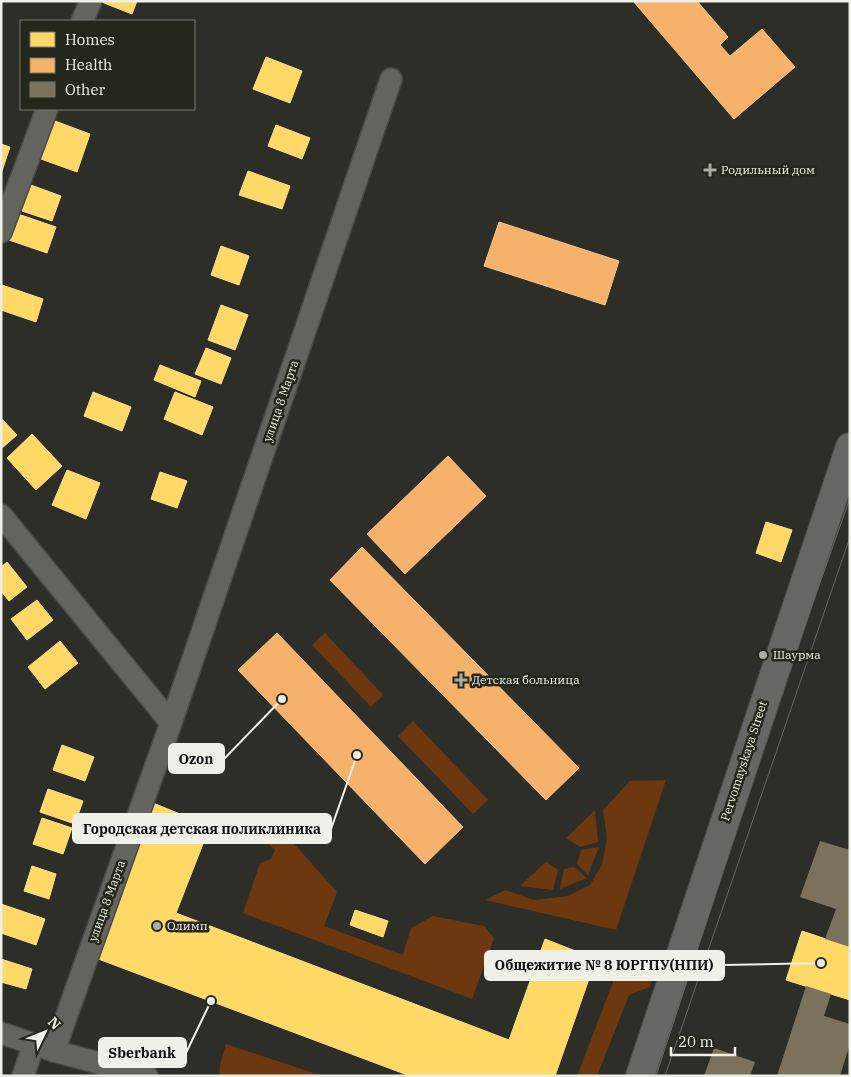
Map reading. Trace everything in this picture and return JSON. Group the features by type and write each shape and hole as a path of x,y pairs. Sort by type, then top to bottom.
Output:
{"main road":[{"name":"Pervomayskaya Street","path":"640,1076 850,447"}],"street":[{"path":"82,20 90,1"},
{"name":"улица 8 Марта","path":"24,1076 44,1047 171,723 391,79"},
{"path":"1,232 47,110"},
{"path":"1,515 171,723"},
{"path":"1,1033 147,1076"}],"shaded area":[{"path":"325,633 383,695 371,707 312,645"},
{"path":"413,721 488,800 473,814 398,736"},
{"path":"666,780 616,930 485,900 505,890 534,900 568,896 590,885 602,865 607,838 603,810 630,781"},
{"path":"595,810 598,842 580,847 566,838"},
{"path":"281,829 337,892 324,926 403,955 411,928 433,916 484,926 494,938 472,999 243,913 260,863 271,859 275,850 266,841 272,832"},
{"path":"599,847 588,875 577,864 581,850"},
{"path":"546,862 558,870 553,890 520,886"},
{"path":"574,867 587,878 560,889 564,869"},
{"path":"623,956 646,964 650,972 650,987 629,995 597,1076 577,1076"},
{"path":"226,1044 323,1076 219,1076"}],"building: Homes":[{"path":"99,1 137,1 132,14"},
{"path":"266,57 302,71 290,103 253,89"},
{"path":"55,121 90,134 77,172 41,159"},
{"path":"276,125 310,138 302,159 268,146"},
{"path":"1,144 10,147 1,174"},
{"path":"248,171 290,186 282,209 239,195"},
{"path":"31,185 61,196 52,221 22,211"},
{"path":"18,214 56,227 47,253 9,240"},
{"path":"221,246 249,256 239,285 211,275"},
{"path":"2,285 43,299 36,322 1,310"},
{"path":"221,305 248,315 235,350 208,340"},
{"path":"206,348 231,358 221,384 195,374"},
{"path":"160,365 201,381 195,397 154,380"},
{"path":"93,392 131,407 122,431 84,416"},
{"path":"175,392 213,407 202,435 164,419"},
{"path":"1,418 17,435 1,449"},
{"path":"32,434 62,466 36,490 7,458"},
{"path":"67,470 100,483 86,519 52,505"},
{"path":"160,472 187,481 177,508 151,499"},
{"path":"766,522 792,530 781,562 756,553"},
{"path":"7,562 27,587 9,601 1,591 1,567"},
{"path":"37,600 53,620 27,640 11,619"},
{"path":"60,641 78,663 45,689 28,667"},
{"path":"62,745 94,757 85,781 53,770"},
{"path":"48,789 83,801 75,824 40,812"},
{"name":"Олимп","path":"148,801 210,826 176,913 509,1040 545,939 596,959 555,1076 410,1076 93,957"},
{"path":"42,818 72,828 63,854 33,844"},
{"path":"32,866 56,874 49,899 24,891"},
{"path":"1,904 45,919 36,945 1,933"},
{"path":"355,910 388,921 383,937 350,925"},
{"path":"802,931 850,947 850,1000 786,980"},
{"path":"1,959 32,969 26,989 1,982"}],"building: Health":[{"path":"633,1 697,1 728,37 720,45 730,56 762,29 795,67 734,119"},
{"path":"499,222 619,261 605,305 484,266"},
{"path":"448,456 486,496 405,574 367,534"},
{"name":"Детская больница","path":"362,547 579,768 546,800 330,580"},
{"path":"277,633 463,827 425,864 238,670"}],"building: Other":[{"path":"820,841 850,850 850,947 825,939 836,909 800,897"},
{"path":"806,986 831,994 824,1016 850,1024 850,1044 840,1076 777,1076"},
{"path":"714,1048 755,1062 750,1076 704,1076"}],"tram line":[{"path":"656,1076 781,693 850,498"},
{"path":"665,1076 850,537"}],"place":[{"name":"Родильный дом","path":"710,170"},
{"name":"Шаурма","path":"763,655"},
{"name":"Детская больница","path":"461,680"},
{"name":"Ozon","path":"282,699"},
{"name":"Городская детская поликлиника","path":"357,755"},
{"name":"Олимп","path":"157,926"},
{"name":"Общежитие № 8 ЮРГПУ(НПИ)","path":"821,963"},
{"name":"Sberbank","path":"211,1001"}]}
